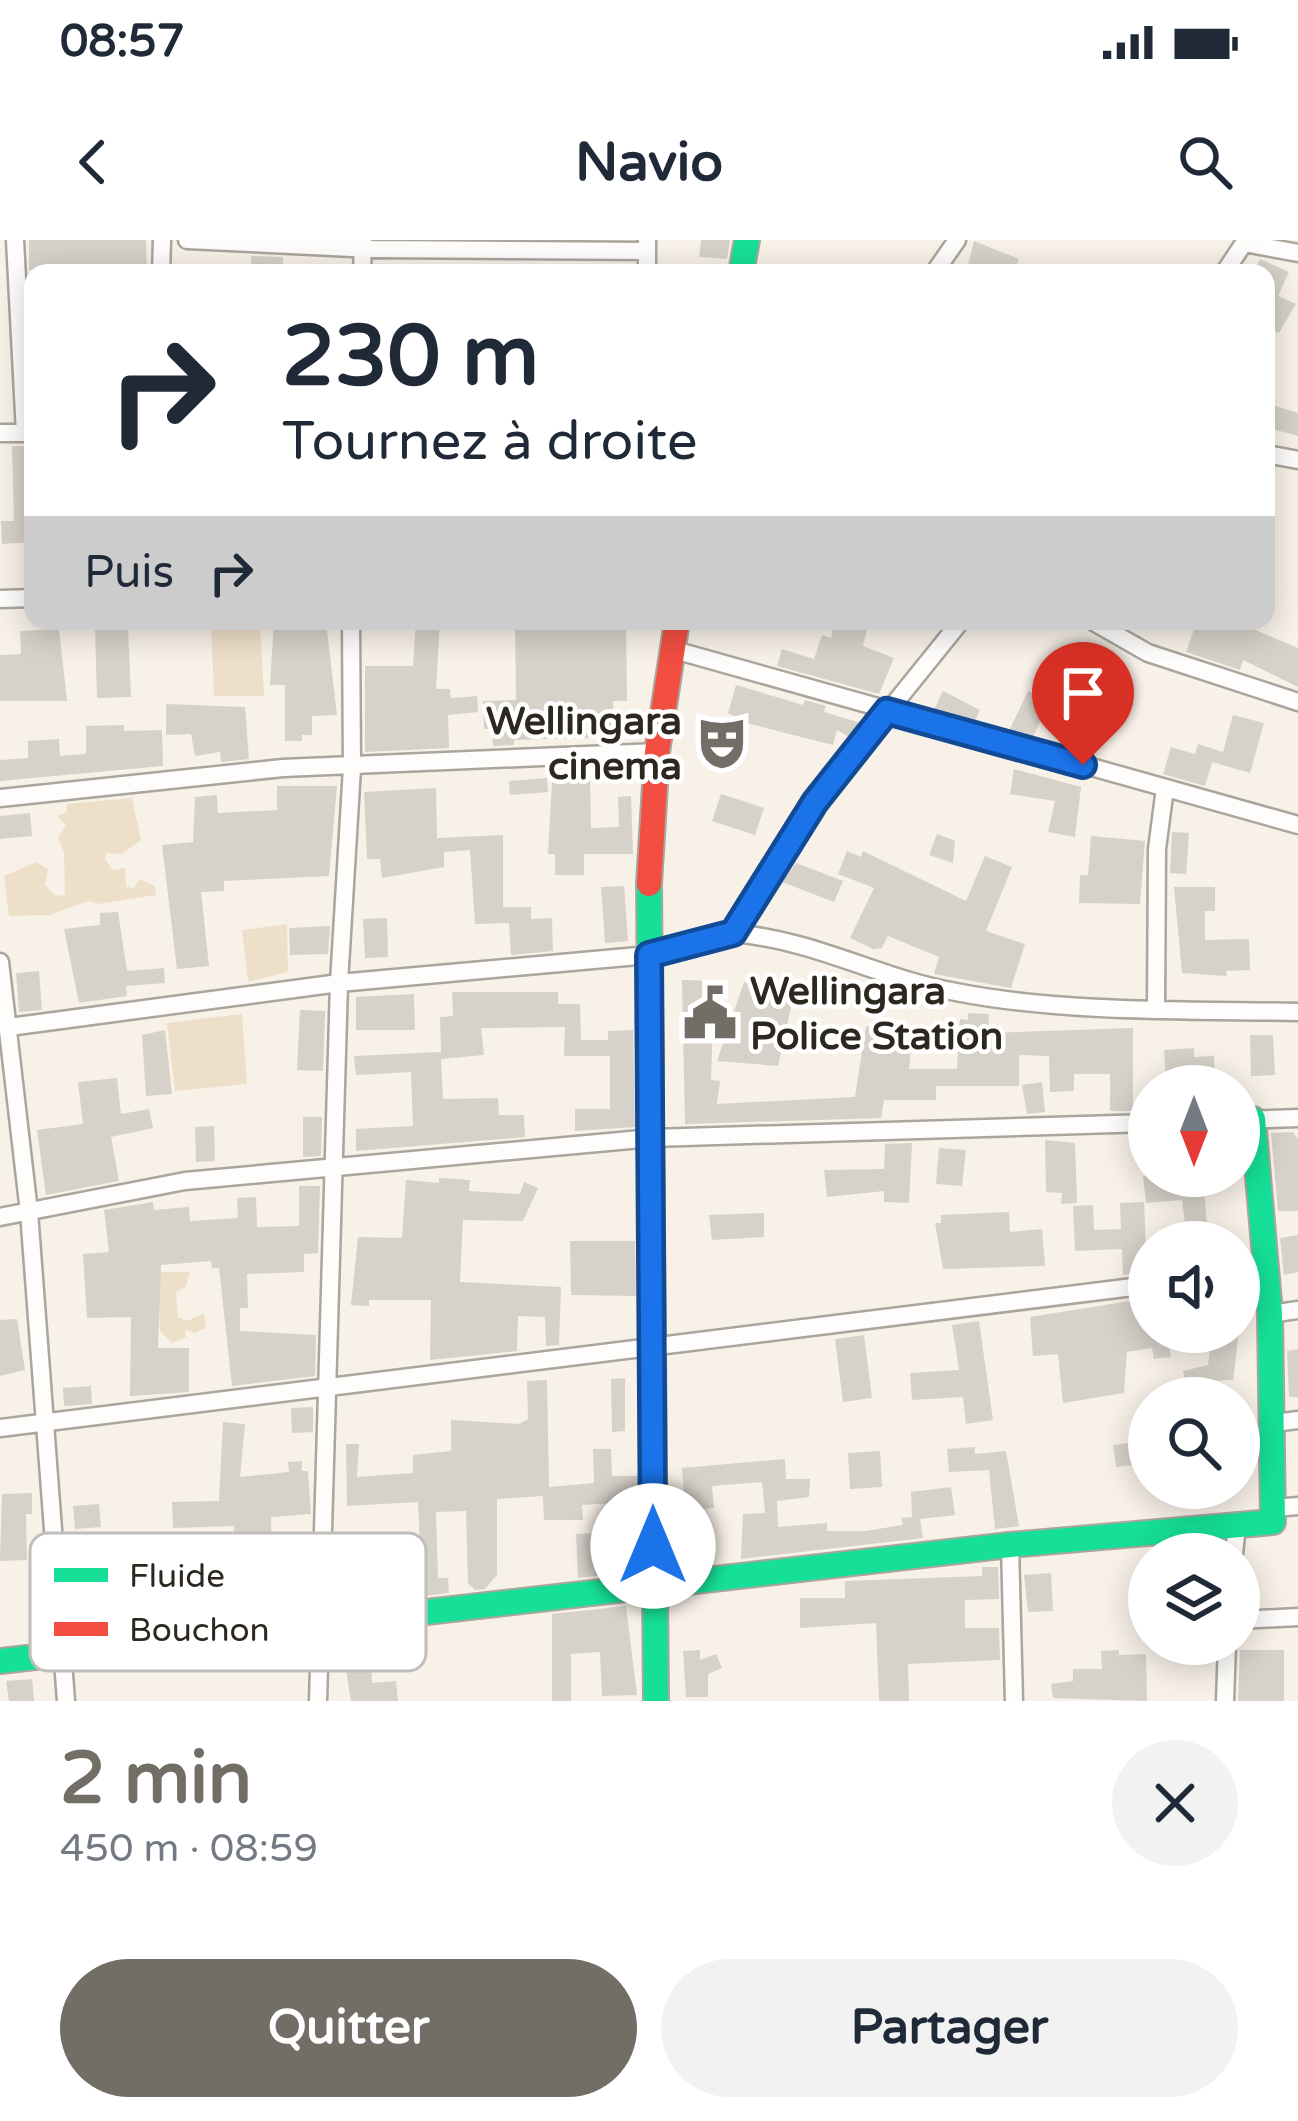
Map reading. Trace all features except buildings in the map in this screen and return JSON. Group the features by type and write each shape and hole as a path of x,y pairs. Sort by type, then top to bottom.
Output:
{"street":[{"path":"15,240 24,364"},
{"path":"187,240 647,245"},
{"path":"1245,242 1298,253"},
{"path":"323,1533 339,983 352,768 351,630"},
{"path":"656,1701 649,955 657,752 675,630"},
{"path":"733,933 815,802 954,630"},
{"path":"1108,630 1148,653 1298,702"},
{"path":"671,649 1298,825"},
{"path":"0,798 283,768 657,752"},
{"path":"1156,1010 1157,849 1165,788"},
{"path":"9,1027 339,983 649,955 733,933 791,939 955,992 1156,1010 1298,1012"},
{"path":"0,962 29,1212 55,1533"},
{"path":"1260,1119 1298,1118"},
{"path":"0,1217 185,1181 652,1138 1128,1124"},
{"path":"426,1611 1010,1545 1274,1522 1287,1507 1286,1422 1256,1197"},
{"path":"1260,1271 1265,1270"},
{"path":"0,1428 1128,1288"},
{"path":"1270,1314 1298,1310"},
{"path":"1236,1533 1237,1525"},
{"path":"1010,1545 1014,1701"},
{"path":"1260,1619 1298,1617"},
{"path":"0,1661 30,1657"},
{"path":"1225,1701 1226,1665"},
{"path":"65,1671 66,1701"},
{"path":"319,1671 319,1701"}],"shaded area":[{"path":"211,630 260,630 264,696 214,696"},
{"path":"132,798 141,840 122,854 107,853 105,859 113,870 125,868 126,887 134,888 139,879 155,886 156,895 98,904 88,901 50,915 9,916 4,876 36,862 48,869 45,885 56,896 65,895 64,853 58,838 66,825 57,816 67,812 67,804"},
{"path":"287,924 288,972 248,982 242,930"},
{"path":"242,1014 247,1084 175,1091 167,1023"},
{"path":"158,1272 190,1272 186,1287 176,1292 178,1317 187,1321 204,1313 206,1328 195,1333 185,1330 186,1337 172,1343 160,1331"}],"traffic: fast":[{"path":"743,264 747,240"},
{"path":"649,884 656,1701"},
{"path":"426,1612 1010,1545 1273,1522 1270,1314 1260,1197"},
{"path":"0,1661 30,1658"}],"traffic: jam":[{"path":"649,884 657,752 676,630"}],"place":[{"name":"Wellingara cinema","path":"722,743"},
{"name":"Wellingara Police Station","path":"710,1013"}],"route":[{"path":"653,1546 649,955 733,933 815,802 887,711 1083,765"}]}
